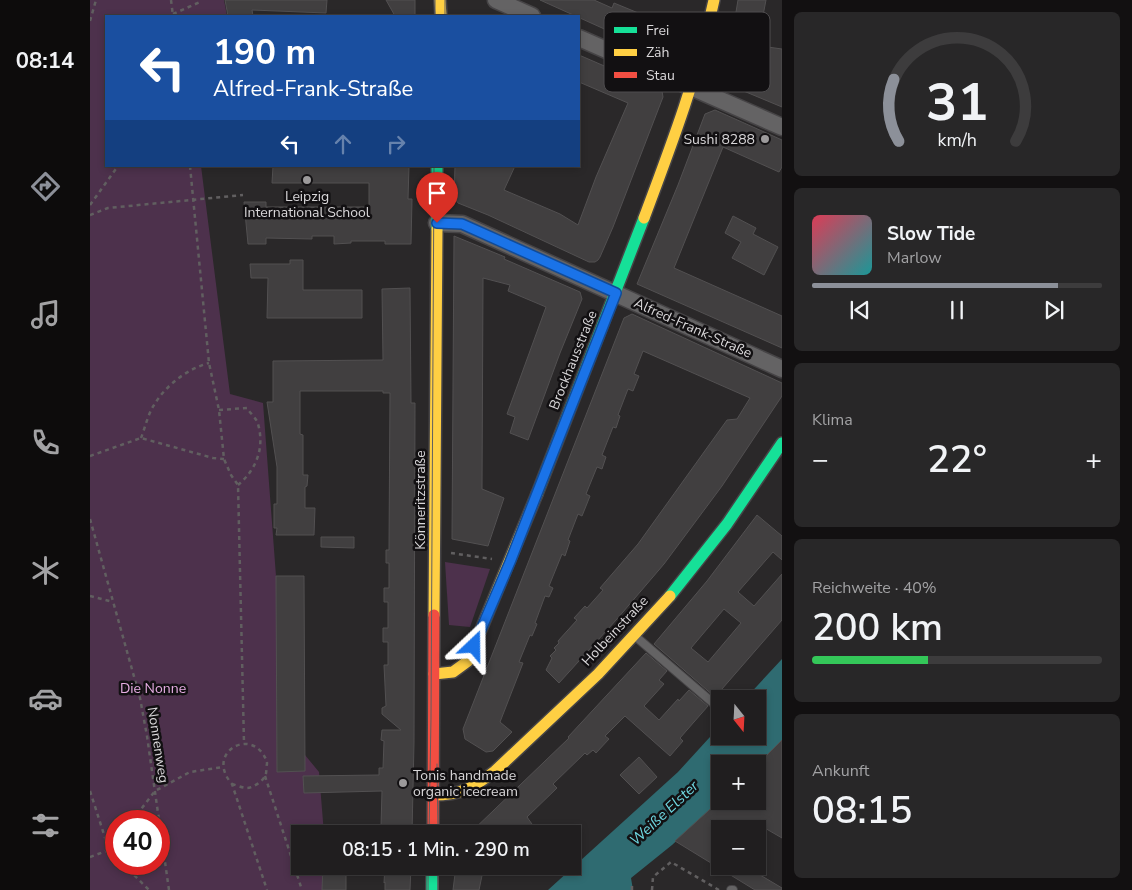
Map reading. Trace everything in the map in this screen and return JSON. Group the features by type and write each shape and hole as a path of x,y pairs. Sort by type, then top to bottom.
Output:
{"street":[{"path":"440,0 440,15"},
{"path":"496,0 530,15"},
{"path":"580,38 604,49"},
{"name":"Brockhausstraße","path":"434,674 455,671 462,668 468,661 510,562 616,293 690,92"},
{"path":"703,92 782,128"},
{"name":"Könneritzstraße","path":"432,825 437,167"},
{"name":"Alfred-Frank-Straße","path":"437,223 462,224 782,369"},
{"name":"Holbeinstraße","path":"433,795 459,793 482,780 564,708 634,635 701,559 782,443"},
{"path":"432,875 432,890"}],"lane":[{"path":"634,635 711,701"}],"path":[{"path":"90,20 96,0"},
{"path":"171,0 173,15 201,0"},
{"path":"90,206 117,167"},
{"path":"190,167 209,363 219,410 224,460 238,486 244,743"},
{"path":"90,214 108,208 243,194"},
{"path":"141,438 153,406 176,379 209,363"},
{"path":"219,410 247,408 258,423 260,445 256,466 238,486"},
{"path":"90,456 141,438 224,460"},
{"name":"Nonnenweg","path":"90,519 140,698 148,736 169,890"},
{"path":"434,550 510,562"},
{"path":"90,596 114,602"},
{"path":"267,890 232,784 225,777 222,768 225,756 229,751 233,747 244,743 258,748 267,760 266,776 302,890"},
{"path":"140,810 155,791 190,772 222,768"},
{"path":"232,784 247,788 257,785 266,776"},
{"path":"90,791 105,835"},
{"path":"90,857 105,852"},
{"path":"652,890 653,877 671,862 719,890"},
{"path":"134,875 149,890"}],"green space":[{"name":"Die Nonne","path":"90,0 224,0 227,15 105,15 105,167 201,167 230,394 263,403 276,576 277,755 305,755 319,772 323,825 291,825 291,875 323,875 322,890 90,890"},
{"path":"445,562 490,569 470,627 449,625"}],"water":[{"name":"Weiße Elster","path":"782,659 782,740 766,756 711,755 711,809 672,845 631,878 633,890 548,890 565,875 581,875 581,860 678,772 711,736 711,745 766,745 766,690 753,690"}],"building":[{"path":"225,0 327,0 326,13 252,10 253,15 228,15"},
{"path":"386,0 415,0 415,15 394,15"},
{"path":"540,0 594,0 612,8 614,3 636,12 604,12 604,29 580,18 580,15 573,15"},
{"path":"738,0 766,0 764,12 736,12"},
{"path":"770,47 782,49 782,107 746,92 770,92"},
{"path":"580,55 604,66 604,92 662,92 663,97 613,227 600,257 595,262 589,262 458,203 454,197 455,167 515,167 504,190 560,214 578,225 596,177 628,103 580,82"},
{"path":"715,110 782,140 782,167 779,172 723,147 674,268 782,316 782,348 637,284 705,114"},
{"path":"273,167 409,167 408,199 412,199 411,244 385,244 385,241 351,241 351,243 334,244 334,236 312,236 312,239 266,238 266,244 248,244 244,202 266,202 266,207 369,207 369,183 272,183"},
{"path":"733,216 756,228 753,234 778,247 764,275 732,258 741,242 725,233"},
{"path":"454,236 505,257 504,259 580,292 582,299 528,440 510,433 515,417 507,414 546,307 508,291 510,285 483,278 482,489 504,498 488,546 452,539"},
{"path":"290,260 303,260 303,290 362,290 362,318 267,318 268,278 251,278 250,264 290,264"},
{"path":"410,288 411,403 415,403 412,825 381,825 382,791 304,793 303,776 379,775 379,768 383,768 384,741 381,740 382,730 401,730 382,714 382,708 386,706 384,665 388,665 388,642 383,642 383,628 388,628 388,602 384,602 384,588 389,588 389,563 386,563 386,550 389,550 390,393 383,393 383,391 300,391 300,434 303,435 303,475 308,475 307,486 305,487 305,508 315,508 314,535 276,535 277,528 274,528 274,504 277,504 277,467 267,402 273,402 273,361 383,360 382,289"},
{"path":"632,314 782,383 782,396 722,486 664,564 559,683 546,670 552,658 550,656 556,650 554,648 559,643 558,641 577,620 574,618 585,606 587,608 603,590 600,588 638,544 727,420 737,419 750,398 643,351 634,374 639,376 633,391 628,389 618,415 620,416 616,428 613,427 602,455 606,457 602,469 597,467 586,494 590,496 582,516 578,514 568,540 570,541 565,556 562,554 549,586 553,588 549,597 545,596 535,623 537,624 532,636 530,635 519,662 523,663 500,722 512,732 493,751 486,752 465,739 463,729 624,318"},
{"path":"757,515 782,536 782,560 773,552 738,592 754,606 782,574 782,620 721,690 711,690 711,694 654,644 707,581","holes":["724,609 741,623 708,662 691,648"]},
{"path":"321,537 354,537 354,548 321,547"},
{"path":"276,576 304,576 305,771 277,772"},
{"path":"646,653 667,671 659,680 664,684 644,706 659,720 689,690 708,706 680,738 683,741 670,756 625,716 605,736 609,739 596,753 593,750 587,755 585,753 553,784 557,788 527,817 533,825 478,825 568,737"},
{"path":"782,740 782,838 766,829 766,820 711,820 711,863 675,841 711,808 711,810 766,810 766,756"},
{"path":"639,757 657,777 639,794 620,775"},
{"path":"323,875 346,875 346,890 322,890"},
{"path":"384,875 411,875 410,890 385,890"},
{"path":"455,875 482,875 479,890 453,890"},
{"path":"731,875 760,875 782,888 782,890 755,890"}],"tram line":[{"path":"435,0 435,15"},
{"path":"445,0 445,15"},
{"path":"429,825 434,167"},
{"path":"437,764 438,825"},
{"path":"428,875 428,890"},
{"path":"438,875 438,890"}],"traffic: fast":[{"path":"437,167 437,229"},
{"path":"537,494 644,218"},
{"path":"670,596 727,524 782,443"},
{"path":"432,875 432,890"}],"traffic: slow":[{"path":"440,0 441,15"},
{"path":"711,12 714,0"},
{"path":"644,218 689,92"},
{"path":"434,615 437,229"},
{"path":"434,674 453,672 468,661 537,494"},
{"path":"433,795 460,792 480,782 495,771 598,674 670,596"}],"traffic: jam":[{"path":"433,825 434,615"}],"place":[{"name":"Sushi 8288","path":"765,139"},
{"name":"Leipzig International School","path":"307,180"},
{"name":"Tonis handmade organic icecream","path":"403,783"}],"route":[{"path":"437,223 450,222 462,224 616,293 510,562 474,646"}]}
